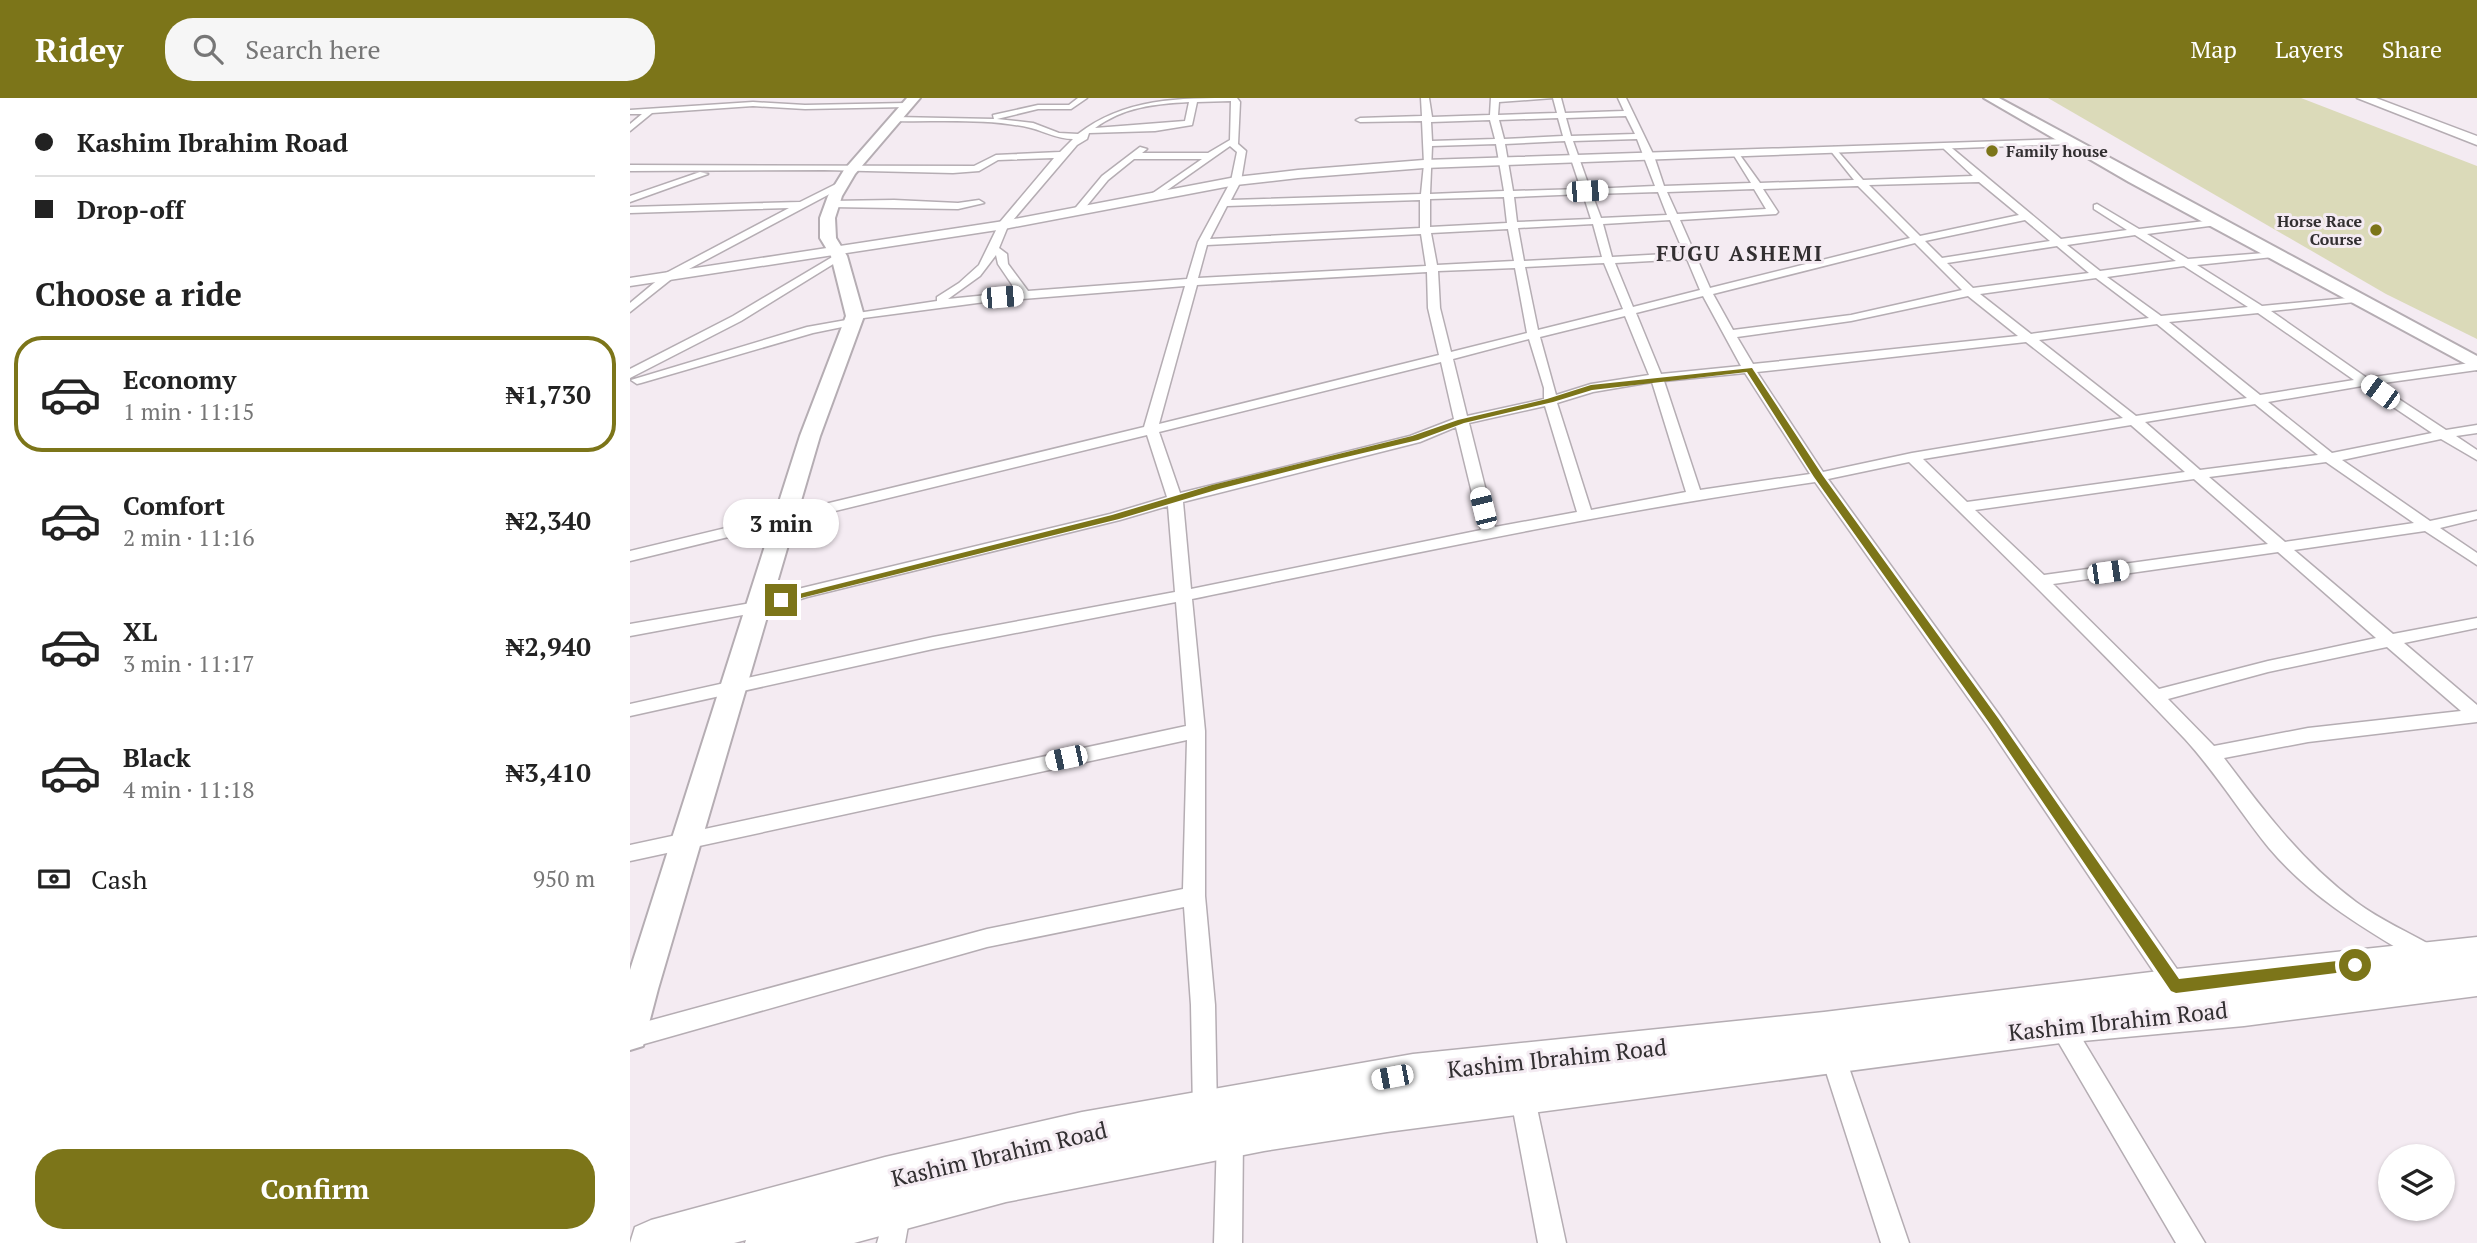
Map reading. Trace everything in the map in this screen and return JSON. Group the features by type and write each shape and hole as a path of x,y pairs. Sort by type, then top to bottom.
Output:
{"highway":[{"path":"2364,98 2477,139"},
{"path":"2374,98 2477,139"},
{"name":"Kashim Ibrahim Road","path":"651,1243 898,1176 1082,1133 1387,1111 1522,1094 1828,1043 2185,999 2244,1008 2465,975"},
{"name":"Kashim Ibrahim Road","path":"768,1243 894,1225 1006,1180 1413,1073 2061,1025 2185,999"}],"main road":[{"path":"1990,98 2213,223 2477,365"},
{"path":"1998,98 2123,169 2477,357"},
{"path":"630,1035 641,989 735,688 783,521 810,436 854,319 836,253 827,231 831,205 838,186 911,102"}],"street":[{"path":"982,120 1038,107 1071,107 1083,98"},
{"path":"934,303 962,287 989,259 994,249 993,243 1004,225 1062,155 1101,118 1122,109 1162,102 1233,98 1236,102 1234,145 1242,151 1236,181 1203,242 1151,428 1175,499 1196,731 1194,896 1228,1243"},
{"path":"1425,98 1429,164 1425,230 1432,267 1434,308 1489,533"},
{"path":"1549,98 1495,99 1494,118 1505,161 1512,226 1533,333 1550,388 1550,401 1586,517"},
{"path":"1557,98 1608,260 1656,378 1695,495"},
{"path":"1622,98 1650,156 1673,219 1707,293 1749,369 1819,477 1994,721 2185,999"},
{"path":"895,119 982,120 1033,126 1051,135 1085,134 1189,123 1193,101"},
{"path":"630,112 753,104 813,107 911,102"},
{"path":"630,128 651,110"},
{"path":"1360,120 1630,113"},
{"path":"1426,144 1640,136"},
{"path":"1156,195 1221,147 1235,141"},
{"path":"630,282 836,253 1004,225 1236,181 1429,164 2066,142"},
{"path":"1947,147 2026,217 2330,458 2477,560"},
{"path":"1077,212 1105,178 1143,149"},
{"path":"1835,150 1860,182 1970,292 2136,422 2193,474 2283,547 2477,716"},
{"path":"1203,242 1773,212 1737,154"},
{"path":"630,169 972,169 996,158 1062,155"},
{"path":"1132,156 1211,156"},
{"path":"630,199 716,169"},
{"path":"1223,203 1981,178"},
{"path":"630,309 670,275 838,186"},
{"path":"831,205 894,202 958,206 979,203"},
{"path":"630,210 801,205"},
{"path":"2097,206 2134,232 2261,310 2477,456"},
{"path":"630,556 783,521 1446,357 1533,333 1707,293 1916,240 2026,217"},
{"path":"1941,261 2213,223"},
{"path":"994,249 1002,254 1003,264 1025,295"},
{"path":"630,374 701,340 769,302 836,253"},
{"path":"1730,334 1851,317 1970,292 2273,254"},
{"path":"630,382 811,330 934,303 1193,282 1432,267 1691,256"},
{"path":"630,630 759,607 802,593 1115,517 1324,459 1415,439 1461,421 1550,401 1591,388 1656,378 2030,338 2159,320 2356,299"},
{"path":"630,710 933,643 1183,596 1489,533 1695,495 1819,477 1912,457 2477,365"},
{"path":"1963,507 2193,474 2330,458 2441,433 2477,429"},
{"path":"1912,457 2101,640 2210,754 2277,843 2321,886 2351,910 2465,975"},
{"path":"2040,580 2427,526 2477,515"},
{"path":"2154,697 2216,678 2477,623"},
{"path":"2210,754 2308,735 2477,716"},
{"path":"630,853 1196,731"},
{"path":"630,1035 987,937 1194,896"},
{"path":"2061,1025 2192,1243"},
{"path":"1828,1043 1895,1243"},
{"path":"1522,1094 1552,1243"}],"green space":[{"name":"Horse Race Course","path":"2048,98 2301,98 2477,166 2477,339 2386,294"}],"place":[{"name":"Family house","path":"1992,151"},
{"name":"Horse Race Course","path":"2376,230"}],"district":[{"name":"FUGU ASHEMI","path":"1740,253"}],"route":[{"path":"781,600 843,582 1115,517 1324,459 1415,439 1461,421 1550,401 1591,388 1656,378 1749,369 1819,477 1829,487 1994,721 2176,986 2355,965"}]}
